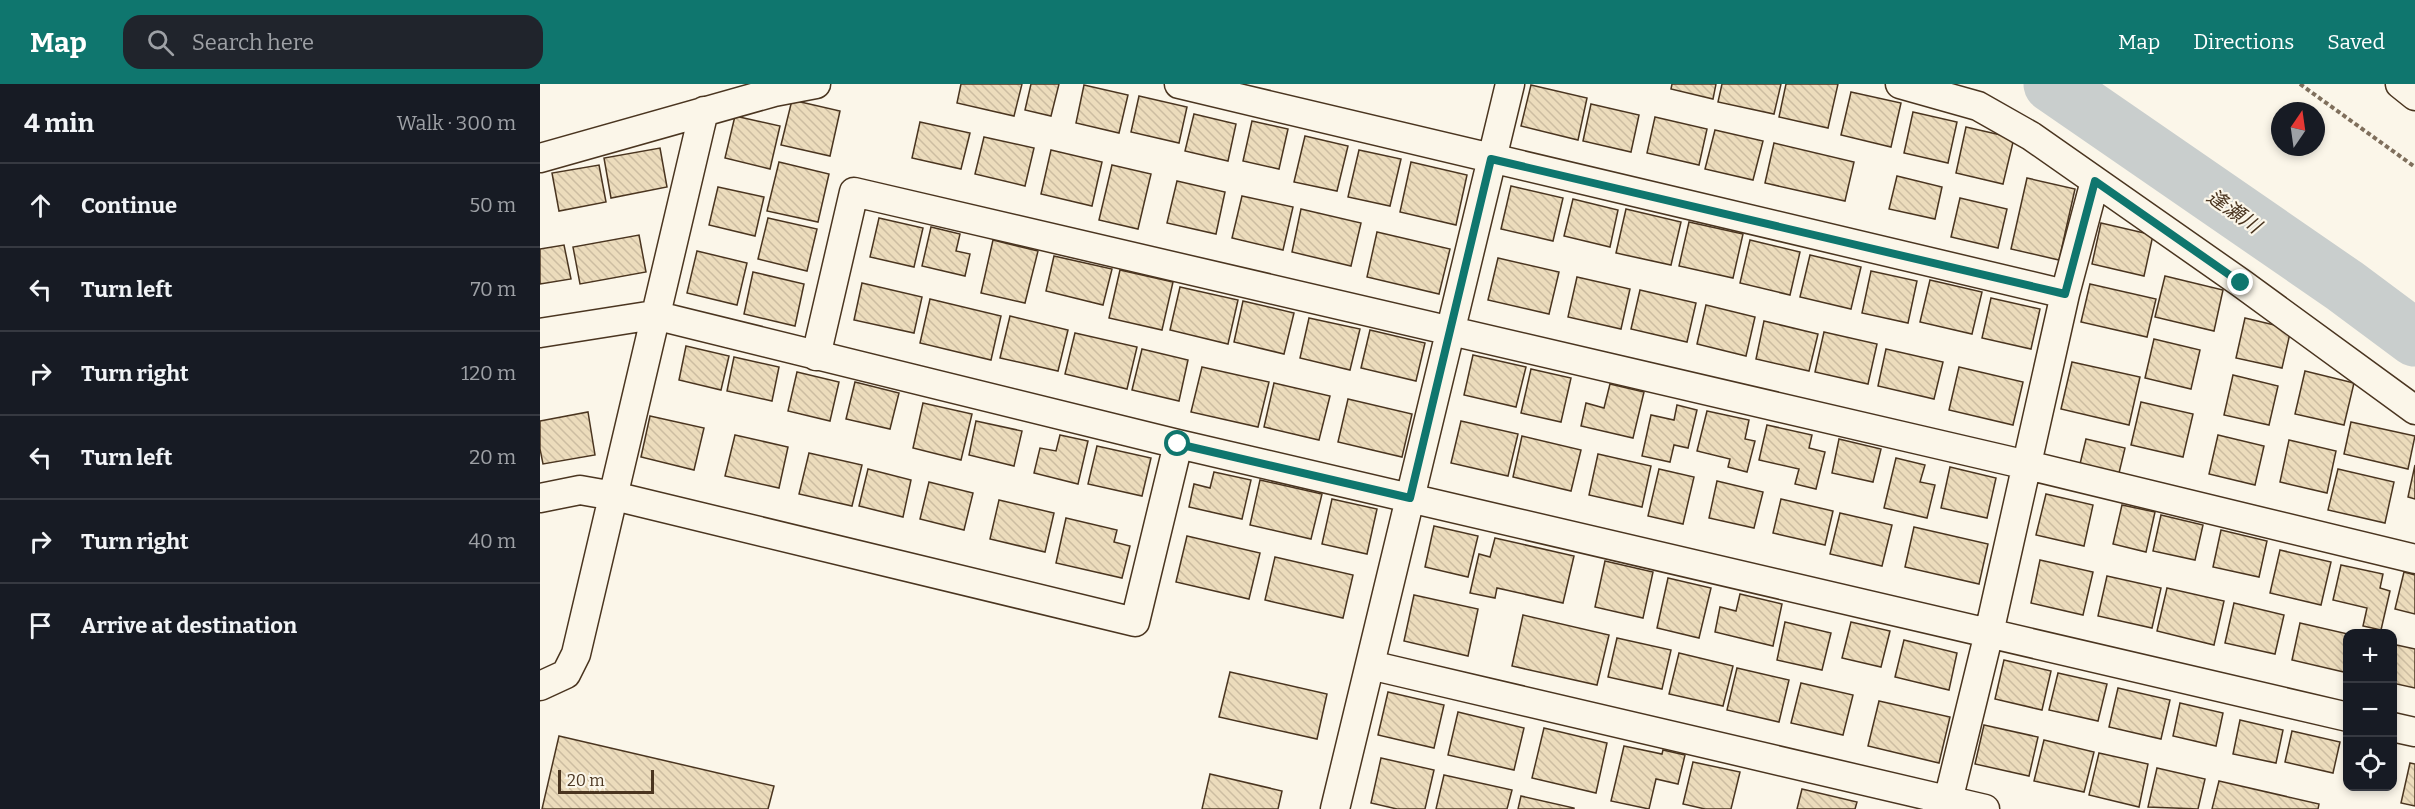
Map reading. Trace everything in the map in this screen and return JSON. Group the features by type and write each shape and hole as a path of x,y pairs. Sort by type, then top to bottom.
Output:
{"street":[{"path":"540,158 704,111 816,84"},
{"path":"1179,84 2065,294"},
{"path":"1335,809 1510,84"},
{"path":"1900,84 1978,106 2031,136 2241,283 2415,410"},
{"path":"2400,84 2415,96"},
{"path":"540,686 566,674 576,654 654,315 704,111"},
{"path":"1948,804 2065,294 2095,181"},
{"path":"816,356 854,192 2027,465 2415,559"},
{"path":"540,333 654,315 1178,444 2343,716"},
{"path":"540,498 580,490 614,496 1135,622 1178,444"},
{"path":"1370,665 1948,804 1985,809"},
{"path":"2397,728 2415,732"}],"path":[{"path":"2300,84 2415,167"}],"building":[{"path":"961,84 1022,84 1014,116 957,103"},
{"path":"1031,84 1059,84 1051,116 1025,110"},
{"path":"1672,84 1716,84 1713,99 1671,89"},
{"path":"1722,84 1781,84 1774,114 1718,102"},
{"path":"1786,84 1838,84 1828,128 1779,117"},
{"path":"1084,85 1128,95 1119,133 1076,123"},
{"path":"1531,85 1587,98 1578,140 1521,126"},
{"path":"1851,92 1901,103 1891,147 1841,135"},
{"path":"1139,96 1187,107 1179,143 1131,132"},
{"path":"792,100 840,111 830,156 781,145"},
{"path":"1591,104 1639,115 1631,152 1583,141"},
{"path":"1913,112 1957,122 1948,163 1904,153"},
{"path":"1194,114 1236,124 1228,161 1185,151"},
{"path":"735,116 780,126 770,169 725,158"},
{"path":"1655,117 1707,129 1699,165 1647,153"},
{"path":"1252,121 1288,129 1279,169 1243,161"},
{"path":"920,122 970,133 961,169 912,158"},
{"path":"1966,127 2014,138 2003,184 1956,173"},
{"path":"1715,130 1763,141 1753,180 1705,169"},
{"path":"1305,136 1348,146 1337,191 1294,182"},
{"path":"984,137 1034,148 1025,186 975,174"},
{"path":"1774,143 1854,162 1845,201 1765,183"},
{"path":"660,148 667,187 611,198 604,158"},
{"path":"1051,150 1102,162 1092,206 1041,194"},
{"path":"1359,150 1401,159 1390,206 1348,197"},
{"path":"779,162 829,174 818,222 767,211"},
{"path":"1411,162 1467,175 1456,225 1400,212"},
{"path":"599,165 606,202 559,211 552,173"},
{"path":"1112,165 1151,174 1138,229 1099,220"},
{"path":"1897,176 1942,187 1935,219 1889,209"},
{"path":"2027,178 2075,189 2059,260 2011,249"},
{"path":"1177,181 1225,192 1216,234 1167,223"},
{"path":"1511,186 1563,198 1553,241 1501,229"},
{"path":"718,187 764,197 755,236 709,225"},
{"path":"1242,196 1293,207 1283,250 1232,238"},
{"path":"1960,198 2007,209 1998,248 1951,237"},
{"path":"1573,199 1618,210 1610,247 1564,236"},
{"path":"1301,209 1361,223 1351,266 1292,252"},
{"path":"1626,209 1681,222 1671,265 1616,253"},
{"path":"768,218 817,229 807,271 758,259"},
{"path":"879,218 923,228 914,267 870,257"},
{"path":"1689,222 1743,234 1733,278 1679,266"},
{"path":"2101,223 2153,235 2144,276 2092,264"},
{"path":"931,227 960,234 956,251 970,254 965,276 922,266"},
{"path":"1377,232 1450,249 1439,294 1367,277"},
{"path":"639,235 646,272 580,284 573,247"},
{"path":"993,240 1038,251 1025,303 981,293"},
{"path":"1750,240 1800,252 1790,295 1740,283"},
{"path":"564,245 571,279 540,284 540,249"},
{"path":"697,251 747,263 737,305 687,293"},
{"path":"1810,255 1861,267 1851,309 1800,297"},
{"path":"1054,256 1112,269 1103,305 1046,291"},
{"path":"1498,258 1559,272 1549,314 1488,300"},
{"path":"1120,270 1173,282 1162,330 1109,318"},
{"path":"1871,271 1917,281 1908,323 1862,313"},
{"path":"753,272 804,284 795,326 744,314"},
{"path":"2165,276 2223,290 2214,331 2155,317"},
{"path":"1577,277 1630,289 1621,329 1568,317"},
{"path":"1930,280 1982,292 1972,334 1920,322"},
{"path":"862,283 922,297 914,333 854,320"},
{"path":"2090,284 2156,299 2147,337 2081,322"},
{"path":"1180,287 1238,300 1228,344 1170,330"},
{"path":"1640,290 1696,303 1687,342 1631,329"},
{"path":"1991,298 2040,309 2031,349 1982,338"},
{"path":"930,299 1001,316 991,360 920,343"},
{"path":"1243,301 1294,313 1284,354 1234,342"},
{"path":"1706,305 1755,317 1746,356 1697,344"},
{"path":"1010,316 1068,330 1058,371 1000,358"},
{"path":"1309,318 1360,329 1350,370 1300,358"},
{"path":"2245,318 2291,329 2282,368 2236,358"},
{"path":"1764,321 1818,334 1809,371 1756,359"},
{"path":"1370,330 1425,343 1416,381 1361,368"},
{"path":"1824,332 1877,344 1868,384 1815,372"},
{"path":"1075,333 1137,347 1127,389 1065,374"},
{"path":"2154,339 2200,350 2191,389 2145,378"},
{"path":"686,346 729,356 721,390 679,380"},
{"path":"1142,349 1188,360 1179,401 1132,390"},
{"path":"1886,349 1943,362 1934,399 1878,386"},
{"path":"1473,355 1526,367 1516,407 1464,395"},
{"path":"734,357 779,367 772,401 727,391"},
{"path":"2072,362 2140,377 2129,425 2061,409"},
{"path":"1202,367 1269,382 1258,427 1191,412"},
{"path":"1959,367 2023,382 2013,425 1949,410"},
{"path":"1531,369 1571,378 1561,422 1521,413"},
{"path":"2305,371 2354,383 2344,425 2295,414"},
{"path":"797,372 839,382 830,421 788,411"},
{"path":"2233,375 2278,386 2269,425 2224,415"},
{"path":"855,382 899,393 890,429 846,419"},
{"path":"1274,383 1330,396 1319,440 1264,427"},
{"path":"1610,384 1644,392 1633,438 1581,426 1586,403 1604,408"},
{"path":"1348,399 1412,414 1402,457 1338,442"},
{"path":"2141,402 2193,414 2183,457 2131,445"},
{"path":"923,403 972,414 961,460 913,448"},
{"path":"1677,405 1697,410 1688,448 1674,445 1670,462 1642,456 1651,415 1674,420"},
{"path":"1707,411 1749,420 1745,439 1755,441 1747,472 1728,467 1730,459 1697,451"},
{"path":"588,412 595,455 543,464 540,449 540,421"},
{"path":"650,416 704,428 694,470 641,457"},
{"path":"976,421 1022,431 1014,466 969,455"},
{"path":"1461,421 1518,434 1508,476 1451,463"},
{"path":"2351,422 2415,436 2408,469 2344,454"},
{"path":"1767,425 1812,435 1809,448 1825,452 1816,489 1795,484 1799,469 1759,460"},
{"path":"735,435 788,447 779,488 725,476"},
{"path":"1060,435 1088,441 1078,484 1034,473 1040,448 1056,451"},
{"path":"2218,435 2264,446 2255,485 2209,474"},
{"path":"1522,436 1581,450 1571,491 1513,477"},
{"path":"1839,439 1881,449 1873,482 1832,473"},
{"path":"2086,439 2125,448 2119,473 2080,464"},
{"path":"2289,440 2336,451 2327,493 2280,482"},
{"path":"1097,446 1151,458 1142,496 1088,484"},
{"path":"809,453 862,465 852,506 799,494"},
{"path":"1598,454 1651,466 1642,507 1589,495"},
{"path":"1896,458 1925,465 1920,482 1935,485 1927,518 1884,508"},
{"path":"2415,465 2415,499 2408,497"},
{"path":"1950,467 1996,478 1987,518 1941,508"},
{"path":"868,469 911,480 903,517 859,506"},
{"path":"1659,469 1694,477 1683,524 1648,516"},
{"path":"2338,469 2394,482 2385,523 2328,510"},
{"path":"1214,472 1251,480 1242,519 1189,507 1194,484 1210,488"},
{"path":"1260,480 1322,494 1311,539 1250,525"},
{"path":"1717,481 1763,492 1754,528 1709,518"},
{"path":"929,482 973,493 964,530 920,519"},
{"path":"2046,494 2093,505 2084,546 2036,535"},
{"path":"1332,499 1377,509 1367,554 1322,544"},
{"path":"1781,499 1833,511 1825,545 1773,533"},
{"path":"999,500 1054,513 1045,552 990,539"},
{"path":"2122,505 2155,512 2146,552 2113,544"},
{"path":"1840,513 1892,525 1882,566 1830,554"},
{"path":"2161,515 2203,525 2195,560 2153,551"},
{"path":"1066,518 1117,530 1114,542 1130,546 1122,578 1056,563"},
{"path":"1434,526 1478,536 1468,577 1425,567"},
{"path":"1914,527 1988,544 1979,584 1905,567"},
{"path":"2221,530 2267,541 2259,577 2213,567"},
{"path":"1187,536 1260,553 1249,599 1176,582"},
{"path":"1495,538 1574,556 1563,603 1497,588 1495,598 1470,593 1479,554 1490,557"},
{"path":"2280,550 2331,562 2321,605 2270,593"},
{"path":"1275,557 1353,575 1343,618 1265,600"},
{"path":"2040,560 2093,572 2083,615 2031,603"},
{"path":"1605,561 1653,572 1643,618 1595,607"},
{"path":"2341,565 2383,574 2380,588 2390,591 2381,629 2363,626 2367,608 2333,600"},
{"path":"2404,572 2415,575 2415,614 2395,609"},
{"path":"2107,576 2161,588 2152,628 2098,616"},
{"path":"1668,578 1711,588 1699,638 1657,628"},
{"path":"2167,588 2224,601 2214,645 2157,631"},
{"path":"1740,594 1782,604 1773,646 1715,632 1720,607 1736,611"},
{"path":"1414,595 1478,609 1468,656 1404,641"},
{"path":"2234,603 2284,615 2275,654 2225,643"},
{"path":"1523,615 1609,635 1597,685 1512,666"},
{"path":"1785,622 1831,633 1822,670 1777,660"},
{"path":"1851,622 1890,631 1881,667 1842,658"},
{"path":"2300,623 2343,633 2343,672 2292,660"},
{"path":"1617,638 1671,650 1662,689 1608,677"},
{"path":"1904,640 1957,653 1949,690 1895,677"},
{"path":"2397,645 2415,649 2415,688 2397,684"},
{"path":"1679,653 1733,666 1723,706 1669,694"},
{"path":"2004,660 2051,671 2042,710 1995,699"},
{"path":"1737,668 1789,680 1779,722 1727,710"},
{"path":"1230,672 1327,694 1317,739 1219,717"},
{"path":"2058,673 2107,684 2098,721 2049,710"},
{"path":"1801,683 1853,695 1843,735 1791,723"},
{"path":"2118,688 2170,700 2161,739 2109,727"},
{"path":"1388,692 1444,705 1434,748 1378,735"},
{"path":"1879,701 1950,717 1939,763 1868,746"},
{"path":"2180,703 2223,713 2216,746 2173,736"},
{"path":"1458,712 1524,728 1514,770 1448,755"},
{"path":"2240,720 2283,730 2276,763 2233,754"},
{"path":"1984,725 2038,737 2029,776 1975,764"},
{"path":"1544,728 1607,743 1596,793 1532,778"},
{"path":"2292,731 2340,742 2333,773 2285,762"},
{"path":"559,736 774,786 768,809 542,809"},
{"path":"2044,740 2094,752 2084,792 2034,781"},
{"path":"1624,746 1662,754 1663,750 1685,755 1678,784 1656,779 1649,809 1611,801"},
{"path":"2099,753 2148,764 2139,807 2089,795"},
{"path":"1381,758 1434,770 1425,809 1397,809 1371,803"},
{"path":"1693,762 1740,772 1731,809 1705,809 1683,804"},
{"path":"2410,763 2415,764 2415,806 2401,803"},
{"path":"2157,768 2205,779 2198,809 2148,807"},
{"path":"1210,774 1282,791 1278,809 1202,809"},
{"path":"1444,775 1512,790 1507,809 1436,809"},
{"path":"2219,781 2319,804 2318,809 2212,809"},
{"path":"1802,789 1857,802 1855,809 1797,809"},
{"path":"1521,796 1574,808 1574,809 1518,809"}],"waterway":[{"name":"逢瀬川","path":"2052,84 2345,286 2415,338"}],"route":[{"path":"1178,444 1410,498 1491,159 2065,294 2095,181 2241,283"}]}
